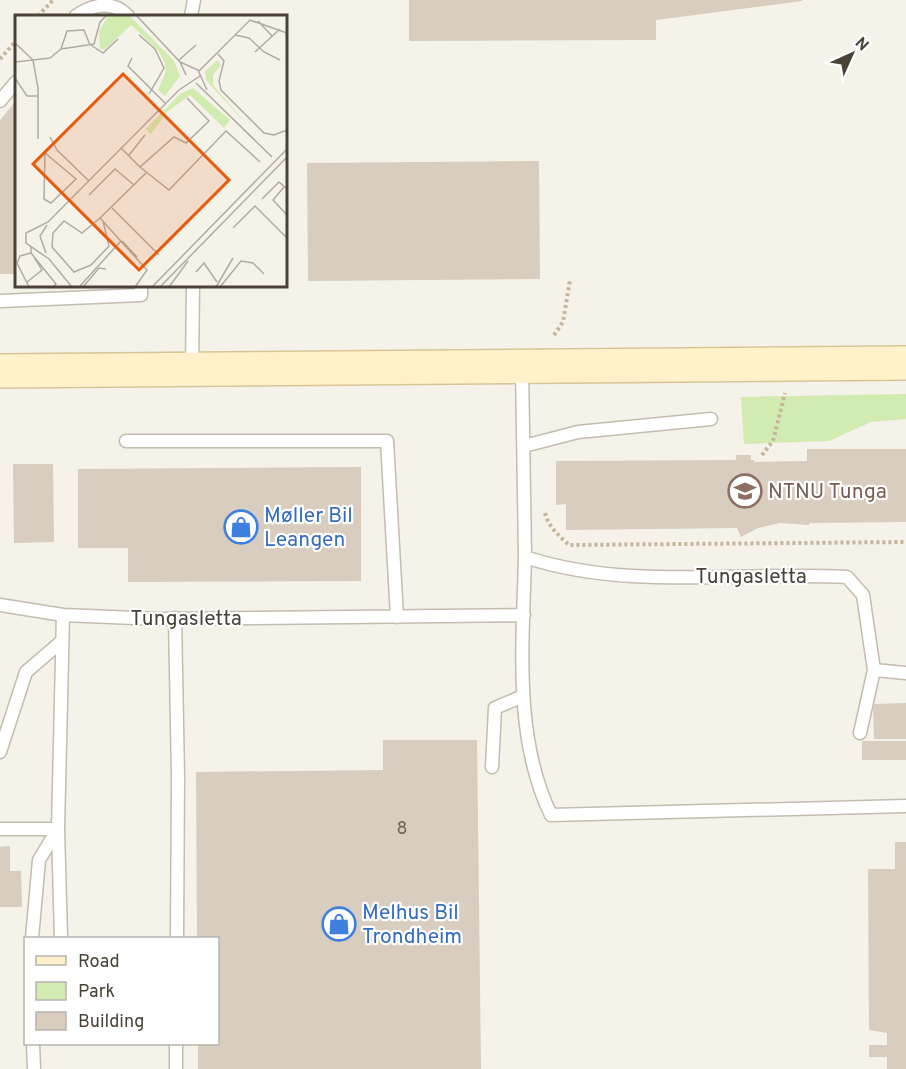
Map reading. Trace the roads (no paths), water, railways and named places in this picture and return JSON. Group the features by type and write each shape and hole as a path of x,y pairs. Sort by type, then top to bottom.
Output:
{"street":[{"path":"0,371 906,363"}],"lane":[{"path":"190,15 194,0"},
{"path":"78,15 93,6 104,4 114,5 127,15"},
{"path":"0,101 15,83"},
{"path":"0,302 141,296 141,286"},
{"path":"192,370 193,286"},
{"path":"522,367 525,557 523,696 527,734 542,796 551,815 906,806"},
{"path":"524,446 578,432 711,419"},
{"path":"126,441 387,441 397,617"},
{"name":"Tungasletta","path":"525,557 554,567 619,577 799,574 847,577 863,595 874,670"},
{"name":"Tungasletta","path":"0,605 63,615 175,618 524,615"},
{"path":"61,937 58,829 63,615"},
{"path":"175,618 178,776 177,937"},
{"path":"0,752 26,672 62,641"},
{"path":"860,733 874,670 906,673"},
{"path":"492,767 495,708 523,696"},
{"path":"0,830 58,829"},
{"path":"32,937 39,860 58,829"},
{"path":"33,1045 34,1069"},
{"path":"176,1045 176,1069"}],"place":[{"name":"NTNU Tunga","path":"745,491"},
{"name":"Møller Bil Leangen","path":"241,527"},
{"name":"Melhus Bil Trondheim","path":"339,924"}]}
